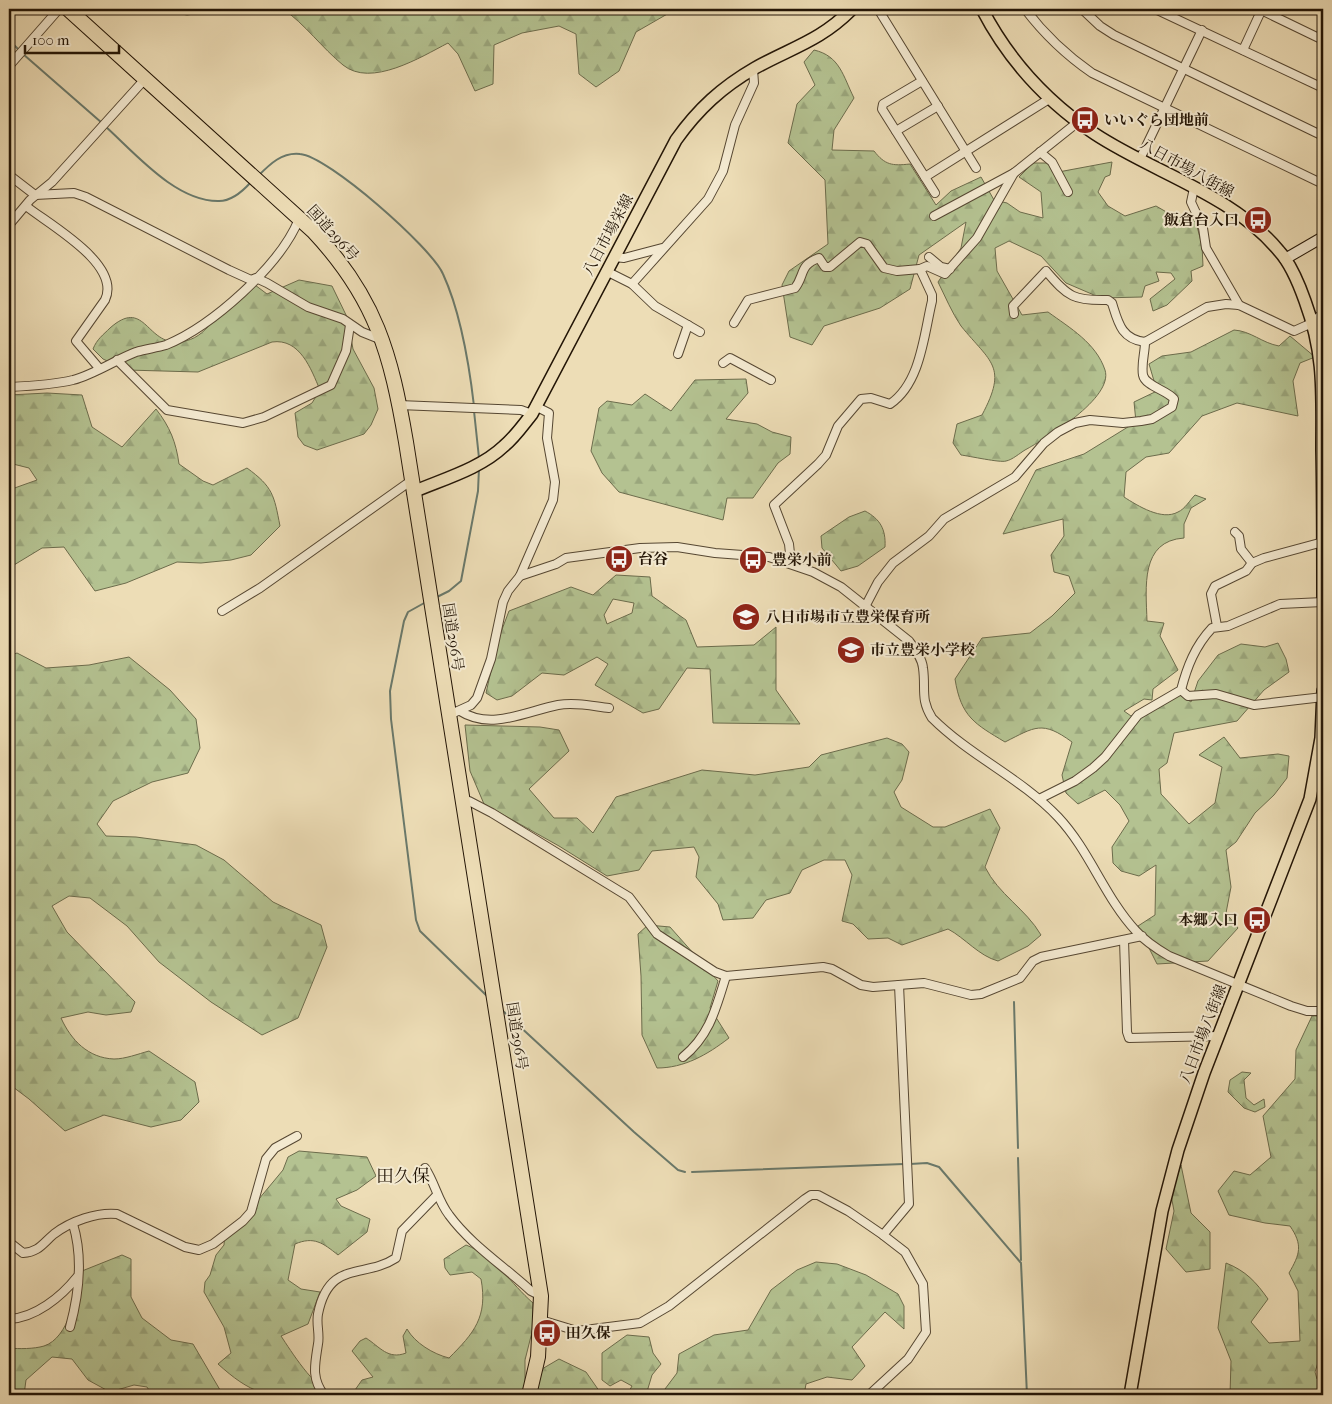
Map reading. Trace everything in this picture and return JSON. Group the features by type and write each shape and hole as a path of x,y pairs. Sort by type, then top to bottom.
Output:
{"highway":[{"name":"国道296号","path":"68,9 324,242 346,269 370,309 384,341 399,404 412,486 455,713 462,802 541,1296 538,1357 529,1395"}],"main road":[{"name":"八日市場栄線","path":"412,486 489,457 504,447 534,410 676,140 695,113 714,96 754,69 821,36 852,9"},
{"name":"八日市場八街線","path":"982,9 1014,59 1049,99 1078,122 1246,220 1285,259 1305,300 1321,357 1323,376 1323,600"},
{"name":"八日市場八街線","path":"1130,1395 1152,1263 1169,1181 1188,1117 1310,799 1322,738 1323,691"}],"street":[{"path":"9,66 58,9"},
{"path":"878,9 976,168"},
{"path":"1025,9 1052,40 1071,58 1092,73 1322,182"},
{"path":"1082,9 1100,26 1114,35 1323,136"},
{"path":"1155,9 1323,88"},
{"path":"1243,50 1261,9 1323,40"},
{"path":"1140,159 1202,30"},
{"path":"632,284 662,248 708,199 716,186 731,146 735,125 754,83 754,69"},
{"path":"9,225 35,195 52,182 145,79"},
{"path":"922,81 883,104 882,109 935,193"},
{"path":"925,176 1049,99"},
{"path":"896,131 938,106"},
{"path":"934,216 1014,173 1078,122"},
{"path":"1040,152 1052,162 1068,192"},
{"path":"734,323 748,300 795,288 805,267 811,261 819,258 825,267 830,267 860,242 867,244 884,268 896,271 920,269 927,266 943,274 950,269 977,238 1014,173"},
{"path":"9,175 35,195 74,193 86,197 229,270 251,280 256,278 276,287 308,307 343,319 350,325 384,341"},
{"path":"1194,188 1191,202 1203,228 1206,248 1239,306"},
{"path":"26,206 47,223 77,242 92,257 106,281 107,295 105,300 76,341 100,368"},
{"path":"9,387 37,386 74,380 136,352 165,345 199,328 245,291 294,233 299,219"},
{"path":"1285,259 1323,237"},
{"path":"614,257 624,258 662,248"},
{"path":"929,257 941,267 950,269"},
{"path":"791,563 789,544 774,505 826,455 838,426 861,399 871,398 890,404 898,398 906,387 916,366 932,301 932,295 920,269"},
{"path":"606,271 632,284 655,306 700,332"},
{"path":"1014,314 1013,306 1046,271 1058,286 1071,297 1108,300 1112,303 1121,331 1129,338 1144,342 1207,307 1226,304 1239,306 1294,332 1312,323 1323,313"},
{"path":"678,354 688,324"},
{"path":"117,360 167,410 243,423 264,417 331,385 346,352 350,325"},
{"path":"866,605 878,582 893,563 914,549 944,519 1015,476 1044,443 1058,432 1075,423 1090,420 1123,423 1141,422 1152,419 1172,407 1174,399 1171,394 1145,380 1143,374 1144,342"},
{"path":"723,363 730,358 770,380"},
{"path":"399,404 534,410 549,413 547,438 554,493 520,576 508,591 503,602 491,659 477,698 471,705 455,713"},
{"path":"222,611 260,588 412,486"},
{"path":"1234,532 1239,536 1242,549 1252,563"},
{"path":"1217,626 1212,589 1246,571 1252,563 1299,546 1323,542"},
{"path":"520,576 556,564 566,558 640,548 677,547 733,555 769,557 791,563 841,587 909,640 916,650 923,668 923,696 932,718 1039,799 1074,837 1126,918 1142,936 1169,956 1291,1006 1307,1011 1323,1011"},
{"path":"1039,799 1087,772 1105,756 1138,715 1181,690 1185,670 1191,658 1209,632 1217,626 1228,626 1280,604 1323,600"},
{"path":"1181,690 1188,696 1216,694 1254,705 1323,697"},
{"path":"455,713 481,718 506,719 560,705 580,704 609,708"},
{"path":"462,802 469,801 492,814 629,897 657,934 715,972 726,976 824,967 832,969 861,985 873,987 924,983 971,995 981,994 1020,978 1033,961 1041,958 1142,936"},
{"path":"1124,940 1126,1032 1129,1038 1219,1036"},
{"path":"682,1057 707,1031 718,1008 726,976"},
{"path":"883,1235 909,1204 899,985"},
{"path":"9,1242 23,1253 32,1253 41,1248 54,1234 73,1224 106,1213 117,1214 186,1247 199,1250 213,1244 243,1221 251,1212 266,1159 275,1148 297,1136"},
{"path":"425,1168 434,1181 438,1195 448,1214 464,1232 531,1291 541,1296"},
{"path":"324,1395 316,1382 313,1368 319,1337 317,1316 321,1301 330,1286 342,1275 353,1270 370,1268 396,1258 402,1231 438,1195"},
{"path":"541,1320 577,1331 640,1323 669,1306 811,1195 818,1195 848,1211 905,1252 923,1284 926,1332 908,1359 869,1395"},
{"path":"70,1327 79,1276 79,1258 73,1224"},
{"path":"9,1319 18,1319 52,1301 65,1292 79,1276"}],"green space":[{"path":"155,9 230,9 187,15"},
{"path":"283,9 676,9 636,32 619,71 596,87 579,74 576,34 559,26 522,33 494,45 493,84 475,91 458,54 448,43 396,68 367,73 354,71 343,65"},
{"path":"814,50 830,57 840,68 854,98 834,130 832,150 874,151 889,164 910,164 936,205 951,191 981,177 994,200 1007,203 1020,212 1043,218 1041,192 1019,177 1033,163 1048,163 1053,173 1112,162 1110,175 1105,177 1098,192 1108,206 1125,216 1156,206 1182,221 1195,219 1202,245 1203,266 1191,271 1192,281 1167,305 1153,311 1150,299 1175,279 1171,273 1156,272 1159,281 1145,286 1142,297 1101,298 1066,283 1041,256 1009,241 995,248 997,271 1022,315 1048,312 1089,344 1101,360 1105,370 1105,381 1099,393 1089,405 1047,437 1011,459 998,461 961,455 953,443 957,424 982,415 990,399 995,375 988,358 961,326 938,282 961,248 966,222 919,255 910,289 880,308 824,326 812,345 790,337 782,285 789,271 828,244 825,180 788,143 797,104 815,85 804,62"},
{"path":"299,280 332,286 347,317 353,349 374,388 378,409 371,425 364,434 317,450 304,445 298,437 295,413 312,403 320,390 313,373 303,357 290,345 282,342 272,342 198,372 127,370 103,359 93,349 98,340 110,328 121,320 130,318 138,319 158,336 166,340 186,341 202,333 231,298 239,292 255,285 267,294"},
{"path":"1234,330 1246,332 1279,346 1290,336 1315,357 1300,363 1293,381 1298,416 1237,403 1202,416 1169,453 1146,457 1126,472 1124,497 1158,514 1165,515 1178,512 1195,495 1206,499 1191,508 1184,524 1184,538 1170,541 1160,547 1153,557 1149,568 1146,594 1147,621 1164,623 1160,636 1178,670 1153,689 1152,700 1144,699 1124,711 1131,716 1149,711 1180,695 1191,702 1198,681 1218,655 1241,644 1265,647 1278,643 1286,659 1289,672 1264,690 1237,721 1174,733 1167,763 1159,769 1161,794 1189,824 1215,803 1222,767 1199,755 1224,737 1240,758 1278,754 1289,756 1287,778 1274,795 1255,813 1236,842 1226,850 1231,887 1226,913 1238,928 1208,961 1157,964 1138,926 1155,915 1156,865 1139,876 1121,871 1113,863 1112,847 1129,821 1120,805 1105,790 1078,804 1066,793 1062,775 1072,742 1046,728 1038,728 1005,742 985,730 971,718 961,702 955,679 982,638 1030,633 1052,616 1075,593 1069,576 1054,572 1051,555 1064,536 1063,519 1003,534 1036,470 1084,454 1136,422 1134,402 1157,391 1149,364 1162,356 1191,352"},
{"path":"746,379 748,393 726,419 757,424 772,432 791,437 790,454 778,463 753,498 727,498 723,520 619,492 602,473 591,451 599,408 607,401 632,405 645,394 671,411 695,380"},
{"path":"47,393 82,395 92,427 122,447 156,409 172,435 179,464 203,481 213,485 247,468 262,481 271,493 280,526 251,555 231,560 201,563 177,562 126,583 95,591 64,547 42,548 9,568 9,490 37,480 29,468 9,463 9,395"},
{"path":"865,511 875,517 881,525 885,547 858,566 841,571 822,548 821,536 849,517"},
{"path":"616,575 650,577 652,596 686,620 697,647 754,645 776,627 776,690 800,724 713,723 710,669 687,668 659,709 643,713 595,685 608,664 597,657 564,675 542,673 512,696 497,700 486,693 498,640 509,611 571,587 593,595","holes":["613,599 634,603 632,613 607,624 604,615"]},
{"path":"17,653 46,668 89,665 129,657 170,690 196,719 200,748 188,773 152,782 113,801 97,824 106,836 136,837 196,845 224,860 273,902 321,925 327,947 298,1018 262,1035 211,1002 159,962 127,926 90,898 69,896 52,906 67,932 135,1002 131,1012 106,1015 88,1012 61,1018 65,1026 75,1040 96,1055 118,1059 149,1051 195,1082 199,1102 181,1120 151,1127 104,1115 65,1131 9,1084 9,930 14,925 9,889 9,656"},
{"path":"465,725 540,727 559,730 569,751 529,789 554,818 577,818 593,833 616,797 702,770 755,775 809,767 821,755 887,738 902,744 909,752 902,780 894,792 901,807 933,827 945,827 990,809 1000,828 985,867 997,885 1028,917 1041,935 1028,946 998,961 978,951 948,929 902,945 888,938 868,939 853,924 842,921 852,875 845,860 824,860 802,870 790,893 766,900 753,918 723,920 718,904 696,877 699,857 694,847 652,851 639,870 607,876 559,846 484,804 470,771"},
{"path":"648,925 670,927 718,981 710,1008 729,1038 712,1050 677,1066 657,1068 642,1035 638,934"},
{"path":"1312,1016 1323,1016 1323,1347 1315,1372 1317,1379 1323,1378 1323,1395 1230,1395 1231,1361 1218,1328 1226,1263 1250,1278 1268,1299 1251,1322 1269,1343 1300,1341 1298,1291 1289,1273 1298,1255 1298,1244 1294,1233 1290,1226 1229,1215 1218,1191 1234,1171 1250,1175 1271,1157 1263,1116 1295,1079 1296,1050"},
{"path":"1242,1072 1251,1073 1244,1080 1246,1098 1254,1105 1264,1099 1265,1107 1255,1112 1244,1108 1228,1092 1230,1080"},
{"path":"299,1151 367,1157 376,1176 357,1190 336,1199 341,1206 370,1219 367,1232 338,1255 318,1242 308,1241 295,1244 288,1280 301,1289 320,1292 308,1324 281,1336 317,1384 331,1392 340,1393 355,1390 362,1380 373,1377 352,1351 360,1341 366,1338 384,1352 400,1355 406,1353 403,1336 407,1329 425,1347 449,1358 472,1332 481,1314 483,1292 481,1279 472,1272 450,1275 445,1268 444,1259 466,1245 486,1256 533,1303 533,1328 525,1360 525,1387 523,1395 314,1395 311,1391 297,1394 272,1395 250,1388 218,1364 231,1353 224,1327 204,1292 205,1282 210,1275 216,1255 224,1245 225,1230 239,1223 283,1170 288,1157"},
{"path":"1181,1165 1191,1213 1210,1232 1210,1269 1186,1272 1166,1249 1174,1211 1171,1195"},
{"path":"122,1255 131,1259 131,1297 142,1318 171,1340 193,1344 223,1395 152,1395 147,1387 134,1385 110,1392 88,1380 72,1359 52,1357 26,1380 24,1395 9,1395 9,1348 36,1348 53,1341 66,1325 82,1271"},
{"path":"816,1262 837,1264 866,1275 898,1294 904,1306 904,1329 885,1312 852,1347 865,1366 852,1380 827,1377 806,1384 804,1395 666,1395 665,1389 677,1373 679,1354 714,1335 748,1330 771,1290 797,1270"},
{"path":"627,1335 649,1337 653,1353 661,1364 652,1375 646,1395 627,1395 632,1386 621,1380 610,1386 602,1380 602,1353"},
{"path":"559,1359 586,1372 602,1395 535,1395 542,1369"}],"waterway":[{"path":"9,40 20,51"},
{"path":"23,54 102,123"},
{"path":"105,126 157,174 187,194 203,199 223,201 237,195 251,182"},
{"path":"258,176 272,163 288,155 300,154 314,159 355,186 420,245 435,261 443,274 455,305 467,356 474,406"},
{"path":"474,411 479,458"},
{"path":"435,598 449,591 461,581 478,491 479,468"},
{"path":"426,602 408,612 404,621 390,691 391,719 416,920 420,931 488,997"},
{"path":"1014,1002 1018,1148"},
{"path":"503,1011 634,1132 678,1170 685,1172"},
{"path":"1018,1158 1021,1260"},
{"path":"910,1164 927,1163 939,1167 1021,1263 1027,1395"},
{"path":"692,1172 904,1164"}],"place":[{"name":"いいぐら団地前","path":"1085,120"},
{"name":"飯倉台入口","path":"1258,220"},
{"name":"台谷","path":"619,559"},
{"name":"豊栄小前","path":"753,560"},
{"name":"八日市場市立豊栄保育所","path":"746,617"},
{"name":"市立豊栄小学校","path":"851,650"},
{"name":"本郷入口","path":"1257,920"},
{"name":"田久保","path":"547,1333"}],"district":[{"name":"田久保","path":"403,1176"}]}
